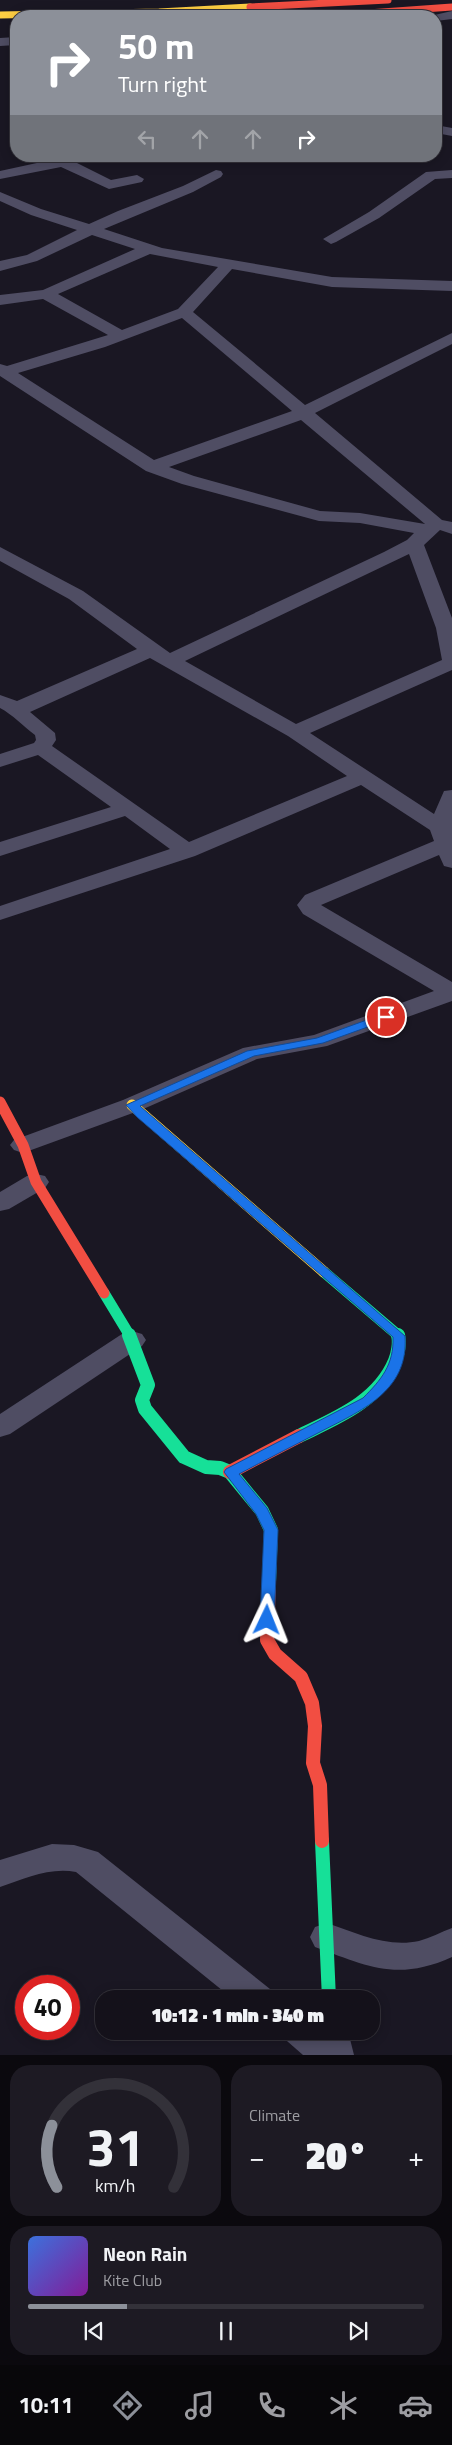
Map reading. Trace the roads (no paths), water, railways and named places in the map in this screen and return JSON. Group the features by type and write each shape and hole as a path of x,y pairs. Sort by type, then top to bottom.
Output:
{"street":[{"path":"188,10 388,0"},
{"path":"406,10 452,7"},
{"path":"0,175 69,162"},
{"path":"65,163 109,185 137,179"},
{"path":"0,266 32,258 122,214 188,190 216,174"},
{"path":"331,239 374,215 431,175 452,174"},
{"path":"0,196 25,208 148,249 228,266 332,282 452,286"},
{"path":"0,300 46,294 148,249"},
{"path":"2,371 75,352 184,312 228,266"},
{"path":"46,294 121,336"},
{"path":"184,312 301,409 301,412 436,529 446,628 452,663 294,732"},
{"path":"152,467 301,412 452,338"},
{"path":"2,371 152,467 200,485 319,516 360,518 436,529"},
{"path":"169,661 436,529"},
{"path":"0,553 76,595 169,661 294,732 362,777 446,844"},
{"path":"19,709 24,705 151,650"},
{"path":"0,701 19,709 20,714 45,733 46,740 41,747 0,761"},
{"path":"41,747 187,851"},
{"path":"0,913 187,851 362,777"},
{"path":"446,844 452,796"},
{"path":"0,850 126,808"},
{"path":"446,844 314,900 308,905 311,909 452,992"},
{"path":"23,1145 132,1105 251,1053 319,1041 452,992"},
{"path":"0,1102 23,1145 36,1182 132,1340 148,1385 142,1400 145,1409 184,1457 206,1467 220,1468 230,1472 262,1511 271,1530 267,1640 270,1650 305,1683 313,1712 316,1738 313,1764 320,1785 329,1990"},
{"path":"132,1105 148,1121 399,1336 400,1352 397,1364 385,1384 367,1401 230,1472"},
{"path":"0,1203 36,1182"},
{"path":"0,1427 132,1340"},
{"path":"0,1874 52,1856 69,1855 86,1861 247,1990"},
{"path":"327,1937 385,1958 405,1958 436,1951 452,1942"},
{"path":"309,2040 328,2055"},
{"path":"333,2040 336,2055"}]}
